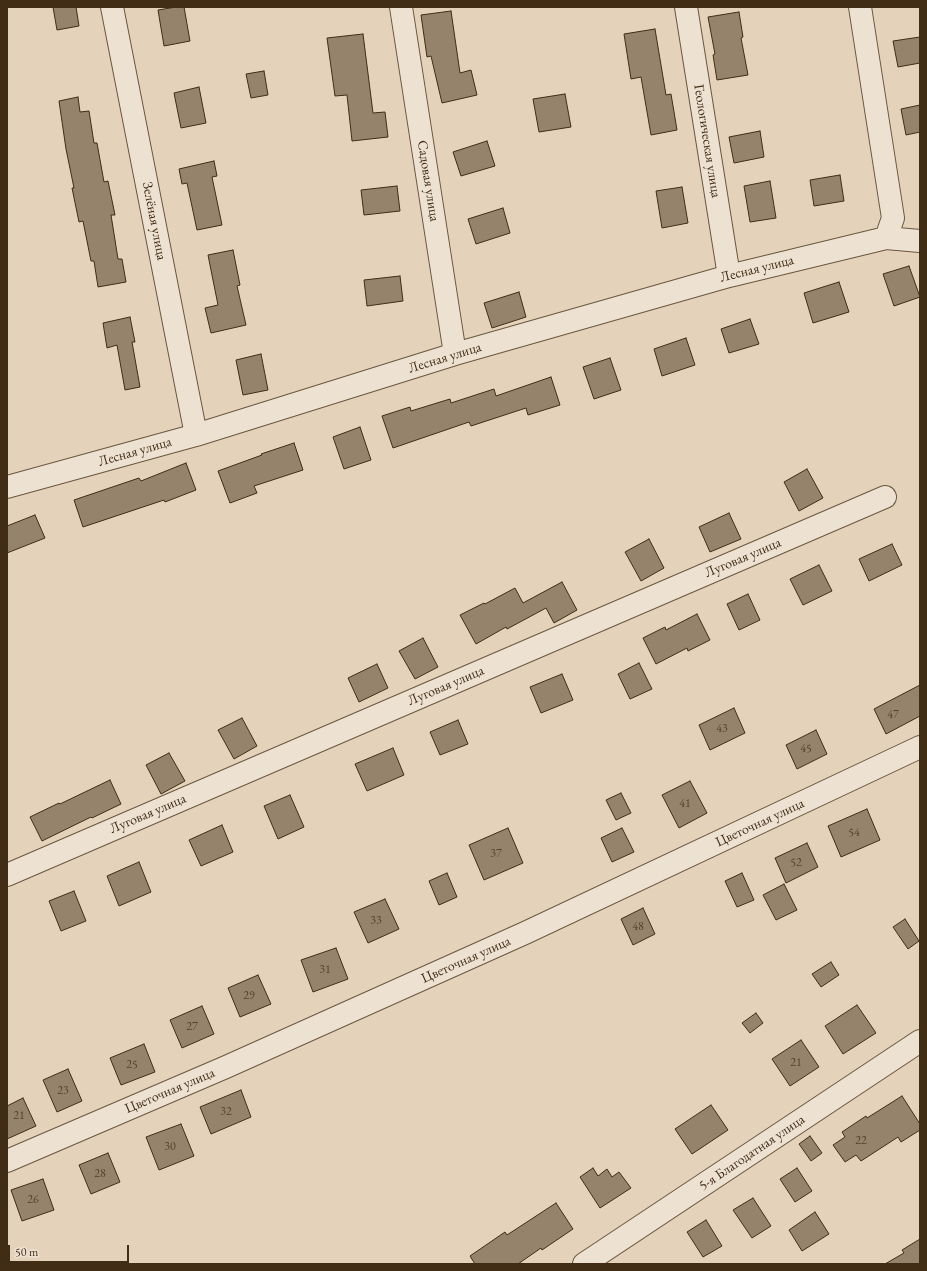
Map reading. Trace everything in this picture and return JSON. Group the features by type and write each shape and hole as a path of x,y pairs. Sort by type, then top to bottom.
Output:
{"street":[{"name":"Зелёная улица","path":"112,7 196,435"},
{"name":"Садовая улица","path":"401,7 455,354"},
{"name":"Геологическая улица","path":"686,7 729,276"},
{"path":"860,7 893,218 886,238"},
{"name":"Лесная улица","path":"7,487 196,435 455,354 729,276 886,238 920,241"},
{"name":"Луговая улица","path":"7,875 884,497"},
{"name":"Цветочная улица","path":"7,1161 226,1067 511,940 920,747"},
{"name":"5-я Благодатная улица","path":"584,1264 920,1041"}],"building":[{"path":"53,7 76,7 79,26 57,30"},
{"path":"184,7 190,41 164,46 158,10"},
{"path":"451,11 460,73 471,70 477,95 442,103 431,56 427,57 421,15"},
{"path":"739,12 743,37 741,38 748,75 717,80 713,55 715,54 708,17"},
{"path":"655,29 666,95 671,94 677,130 651,135 641,77 631,79 624,34"},
{"path":"363,34 373,113 385,112 388,137 352,141 347,95 335,96 327,38"},
{"path":"920,37 920,63 898,67 893,41"},
{"path":"264,71 268,95 251,98 246,74"},
{"path":"199,87 206,123 181,128 174,93"},
{"path":"565,94 571,127 539,132 533,99"},
{"path":"78,97 80,112 89,111 94,143 97,143 104,182 108,181 115,215 111,215 118,259 122,259 126,282 98,287 94,261 91,261 83,221 79,222 72,188 74,188 66,149 59,101"},
{"path":"920,105 920,132 906,135 901,109"},
{"path":"760,131 764,157 734,163 729,137"},
{"path":"487,141 495,166 461,176 453,152"},
{"path":"214,161 217,176 212,177 222,225 197,230 187,183 182,184 179,169"},
{"path":"840,175 844,201 814,206 810,180"},
{"path":"770,181 776,218 750,222 744,186"},
{"path":"397,186 400,211 364,215 361,190"},
{"path":"682,187 688,223 662,228 656,191"},
{"path":"503,208 510,233 476,244 468,219"},
{"path":"233,250 240,285 237,286 246,325 211,333 205,308 218,305 208,255"},
{"path":"909,266 920,297 894,306 883,274"},
{"path":"400,276 403,301 367,306 364,280"},
{"path":"839,282 849,312 813,323 804,293"},
{"path":"519,292 526,317 492,328 484,303"},
{"path":"130,317 135,342 132,342 140,387 125,390 117,345 107,348 103,323"},
{"path":"750,319 759,344 729,353 721,329"},
{"path":"686,338 695,365 662,376 654,349"},
{"path":"261,354 268,390 243,395 236,360"},
{"path":"610,358 621,390 594,399 583,367"},
{"path":"551,377 560,405 528,415 526,408 471,426 469,422 393,448 382,416 410,407 411,411 450,399 451,403 494,389 496,396"},
{"path":"360,427 371,460 344,469 333,437"},
{"path":"294,443 303,470 254,486 257,493 230,503 218,471"},
{"path":"186,463 196,490 165,502 164,500 83,527 74,500 139,478 141,481"},
{"path":"807,469 823,498 799,511 784,482"},
{"path":"729,513 741,539 710,552 699,527"},
{"path":"35,515 45,538 7,553 7,526"},
{"path":"649,539 664,568 641,581 625,552"},
{"path":"892,544 902,565 869,581 859,559"},
{"path":"819,565 832,591 803,605 790,579"},
{"path":"562,582 577,610 554,623 546,608 507,629 506,627 476,644 460,615 515,588 523,603"},
{"path":"748,594 760,620 739,630 727,604"},
{"path":"697,614 710,640 688,651 687,648 656,664 643,638 665,627 666,630"},
{"path":"423,638 438,667 415,679 399,651"},
{"path":"639,663 652,689 630,699 618,674"},
{"path":"377,664 388,688 359,702 348,678"},
{"path":"562,674 573,700 541,713 530,687"},
{"path":"920,685 920,716 886,734 874,709"},
{"path":"734,708 745,733 710,750 699,725"},
{"path":"242,718 257,746 234,759 218,730"},
{"path":"458,720 468,744 440,755 430,732"},
{"path":"816,730 827,754 797,769 786,745"},
{"path":"393,748 404,775 367,791 355,764"},
{"path":"169,753 185,781 161,794 146,765"},
{"path":"110,780 121,804 42,841 30,817"},
{"path":"690,781 707,813 679,828 662,795"},
{"path":"621,793 631,813 616,820 606,800"},
{"path":"290,795 304,827 278,839 264,806"},
{"path":"867,809 880,840 841,857 828,826"},
{"path":"222,825 233,852 201,866 189,840"},
{"path":"508,828 523,863 484,880 469,845"},
{"path":"622,828 634,852 612,862 601,838"},
{"path":"807,843 818,867 786,883 775,858"},
{"path":"139,862 151,892 119,906 107,876"},
{"path":"447,873 457,897 439,905 429,881"},
{"path":"742,873 754,900 737,907 725,881"},
{"path":"784,884 797,910 776,920 763,895"},
{"path":"74,891 86,921 61,931 49,901"},
{"path":"385,899 399,929 368,943 354,912"},
{"path":"643,908 655,934 633,945 621,919"},
{"path":"905,919 919,941 908,949 893,927"},
{"path":"336,948 348,979 313,992 301,960"},
{"path":"831,962 839,975 821,987 812,974"},
{"path":"258,975 271,1004 240,1017 228,988"},
{"path":"857,1005 876,1033 843,1054 825,1026"},
{"path":"202,1006 214,1034 182,1048 170,1020"},
{"path":"756,1013 763,1023 750,1033 742,1023"},
{"path":"801,1040 819,1067 790,1086 772,1059"},
{"path":"144,1044 155,1072 121,1085 110,1058"},
{"path":"68,1069 82,1101 57,1112 43,1080"},
{"path":"241,1090 251,1117 211,1134 200,1107"},
{"path":"902,1096 920,1124 920,1130 901,1142 898,1137 861,1161 856,1155 845,1162 833,1145 845,1137 842,1132 866,1116 867,1118"},
{"path":"23,1098 36,1126 7,1139 7,1106"},
{"path":"711,1105 728,1130 692,1154 675,1129"},
{"path":"181,1124 194,1156 159,1170 146,1137"},
{"path":"810,1136 822,1153 811,1161 799,1144"},
{"path":"108,1153 120,1182 91,1194 79,1165"},
{"path":"593,1168 598,1176 607,1169 612,1177 619,1172 631,1188 600,1208 580,1177"},
{"path":"797,1168 812,1191 795,1202 780,1179"},
{"path":"43,1179 54,1210 22,1221 11,1190"},
{"path":"753,1198 771,1226 752,1238 733,1210"},
{"path":"556,1203 573,1229 518,1264 475,1264 470,1256 505,1232 507,1235"},
{"path":"815,1212 829,1234 802,1251 789,1230"},
{"path":"706,1220 722,1246 703,1257 687,1232"},
{"path":"920,1239 920,1264 885,1264 904,1253 902,1250"}]}
